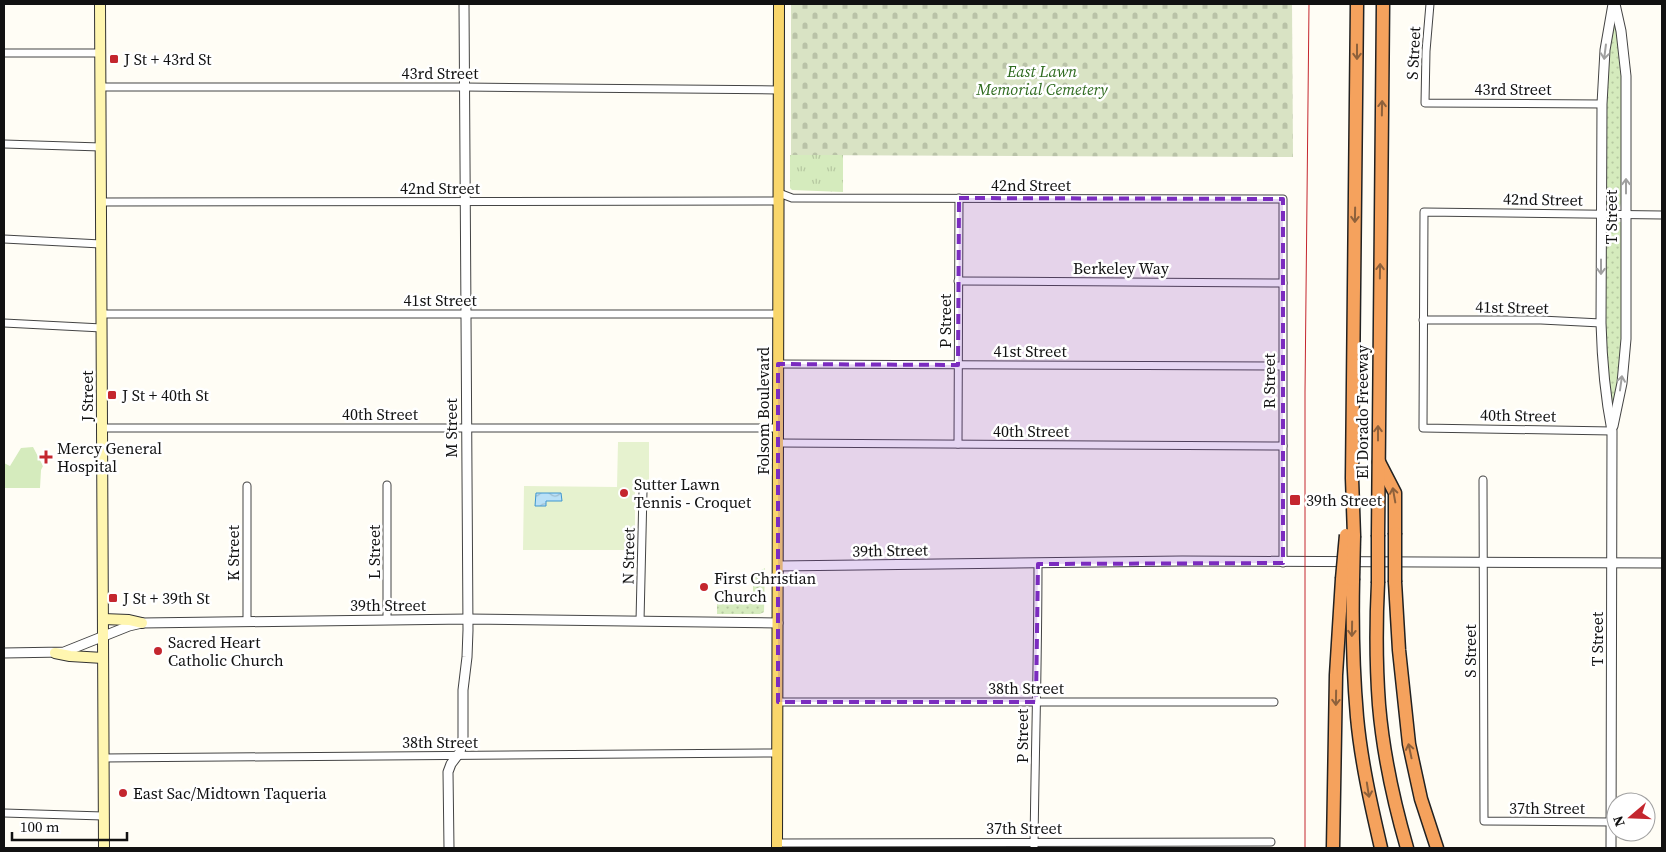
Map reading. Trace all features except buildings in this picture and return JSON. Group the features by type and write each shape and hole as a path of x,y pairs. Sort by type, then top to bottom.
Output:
{"highway":[{"name":"El Dorado Freeway","path":"1348,580 1352,478 1357,4"},
{"name":"El Dorado Freeway","path":"1383,4 1376,633 1379,706 1394,800 1407,848"},
{"path":"1378,461 1395,493 1395,582 1399,650 1409,744 1421,799 1436,848"},
{"path":"1333,848 1336,675 1348,580"},
{"path":"1348,580 1357,718 1369,797 1381,848"}],"main road":[{"name":"J Street","path":"100,4 104,848"},
{"name":"Folsom Boulevard","path":"777,846 779,4"},
{"path":"103,619 142,622"},
{"path":"55,653 103,658"}],"street":[{"name":"M Street","path":"449,848 448,772 457,756 463,738 463,690 467,657 468,620 464,4"},
{"name":"S Street","path":"1425,103 1426,51 1430,4"},
{"name":"T Street","path":"1611,792 1612,431 1604,379 1601,323 1602,104 1605,50 1614,4"},
{"name":"T Street","path":"1612,431 1624,361 1626,214 1626,76 1621,31 1614,4"},
{"path":"4,53 100,53"},
{"name":"43rd Street","path":"101,87 464,87 778,90"},
{"name":"43rd Street","path":"1425,103 1602,104"},
{"path":"4,144 101,147"},
{"name":"42nd Street","path":"101,202 464,201 779,197 1283,199"},
{"name":"P Street","path":"958,444 959,198"},
{"name":"R Street","path":"1283,199 1283,563"},
{"name":"42nd Street","path":"1423,320 1424,212 1662,215"},
{"path":"4,239 101,244"},
{"name":"Berkeley Way","path":"958,281 1283,283"},
{"name":"41st Street","path":"102,314 779,314"},
{"name":"41st Street","path":"1423,320 1541,320 1601,323"},
{"name":"40th Street","path":"1423,320 1423,428 1612,431"},
{"path":"4,323 102,328"},
{"name":"41st Street","path":"778,364 1282,366"},
{"name":"40th Street","path":"102,428 779,428"},
{"name":"40th Street","path":"779,443 1283,446"},
{"name":"S Street","path":"1484,480 1484,821"},
{"name":"L Street","path":"387,620 388,485"},
{"name":"K Street","path":"247,486 247,621"},
{"name":"N Street","path":"640,621 643,491"},
{"name":"39th Street","path":"778,566 1182,562 1662,563"},
{"name":"P Street","path":"1034,845 1039,631 1038,564"},
{"name":"39th Street","path":"4,653 55,653 71,650 142,622 468,620 778,623"},
{"name":"38th Street","path":"778,702 1274,702"},
{"name":"38th Street","path":"103,758 778,753"},
{"path":"4,813 104,816"},
{"name":"37th Street","path":"1484,821 1606,822"},
{"name":"37th Street","path":"777,846 1271,842"}],"highlighted area":[{"path":"959,198 1283,199 1283,563 1038,564 1036,702 778,702 778,364 958,365"}],"green space":[{"name":"East Lawn Memorial Cemetery","path":"791,4 1292,4 1293,157 791,155"},
{"path":"1615,20 1623,60 1623,196 1620,207 1606,207 1605,77"},
{"path":"790,155 843,155 843,192 792,190 790,188"},
{"path":"1608,221 1622,222 1622,362 1613,418 1605,369 1604,236"},
{"path":"618,442 649,442 649,487 635,487 635,550 523,550 524,486 617,487"},
{"path":"33,447 43,466 40,488 4,488 4,463 10,466 21,448"},
{"path":"765,568 764,612 760,614 717,614 717,600 731,597 732,601 753,601 754,576 757,576 756,573"}],"water":[{"path":"536,493 561,493 562,501 546,501 546,506 535,506"}],"tram line":[{"path":"1305,848 1305,392 1309,4"}],"place":[{"name":"J St + 43rd St","path":"114,59"},
{"name":"J St + 40th St","path":"112,395"},
{"name":"Mercy General Hospital","path":"46,457"},
{"name":"Sutter Lawn Tennis - Croquet","path":"624,493"},
{"name":"39th Street","path":"1295,500"},
{"name":"First Christian Church","path":"704,587"},
{"name":"J St + 39th St","path":"113,598"},
{"name":"Sacred Heart Catholic Church","path":"158,651"},
{"name":"East Sac/Midtown Taqueria","path":"123,793"}]}
